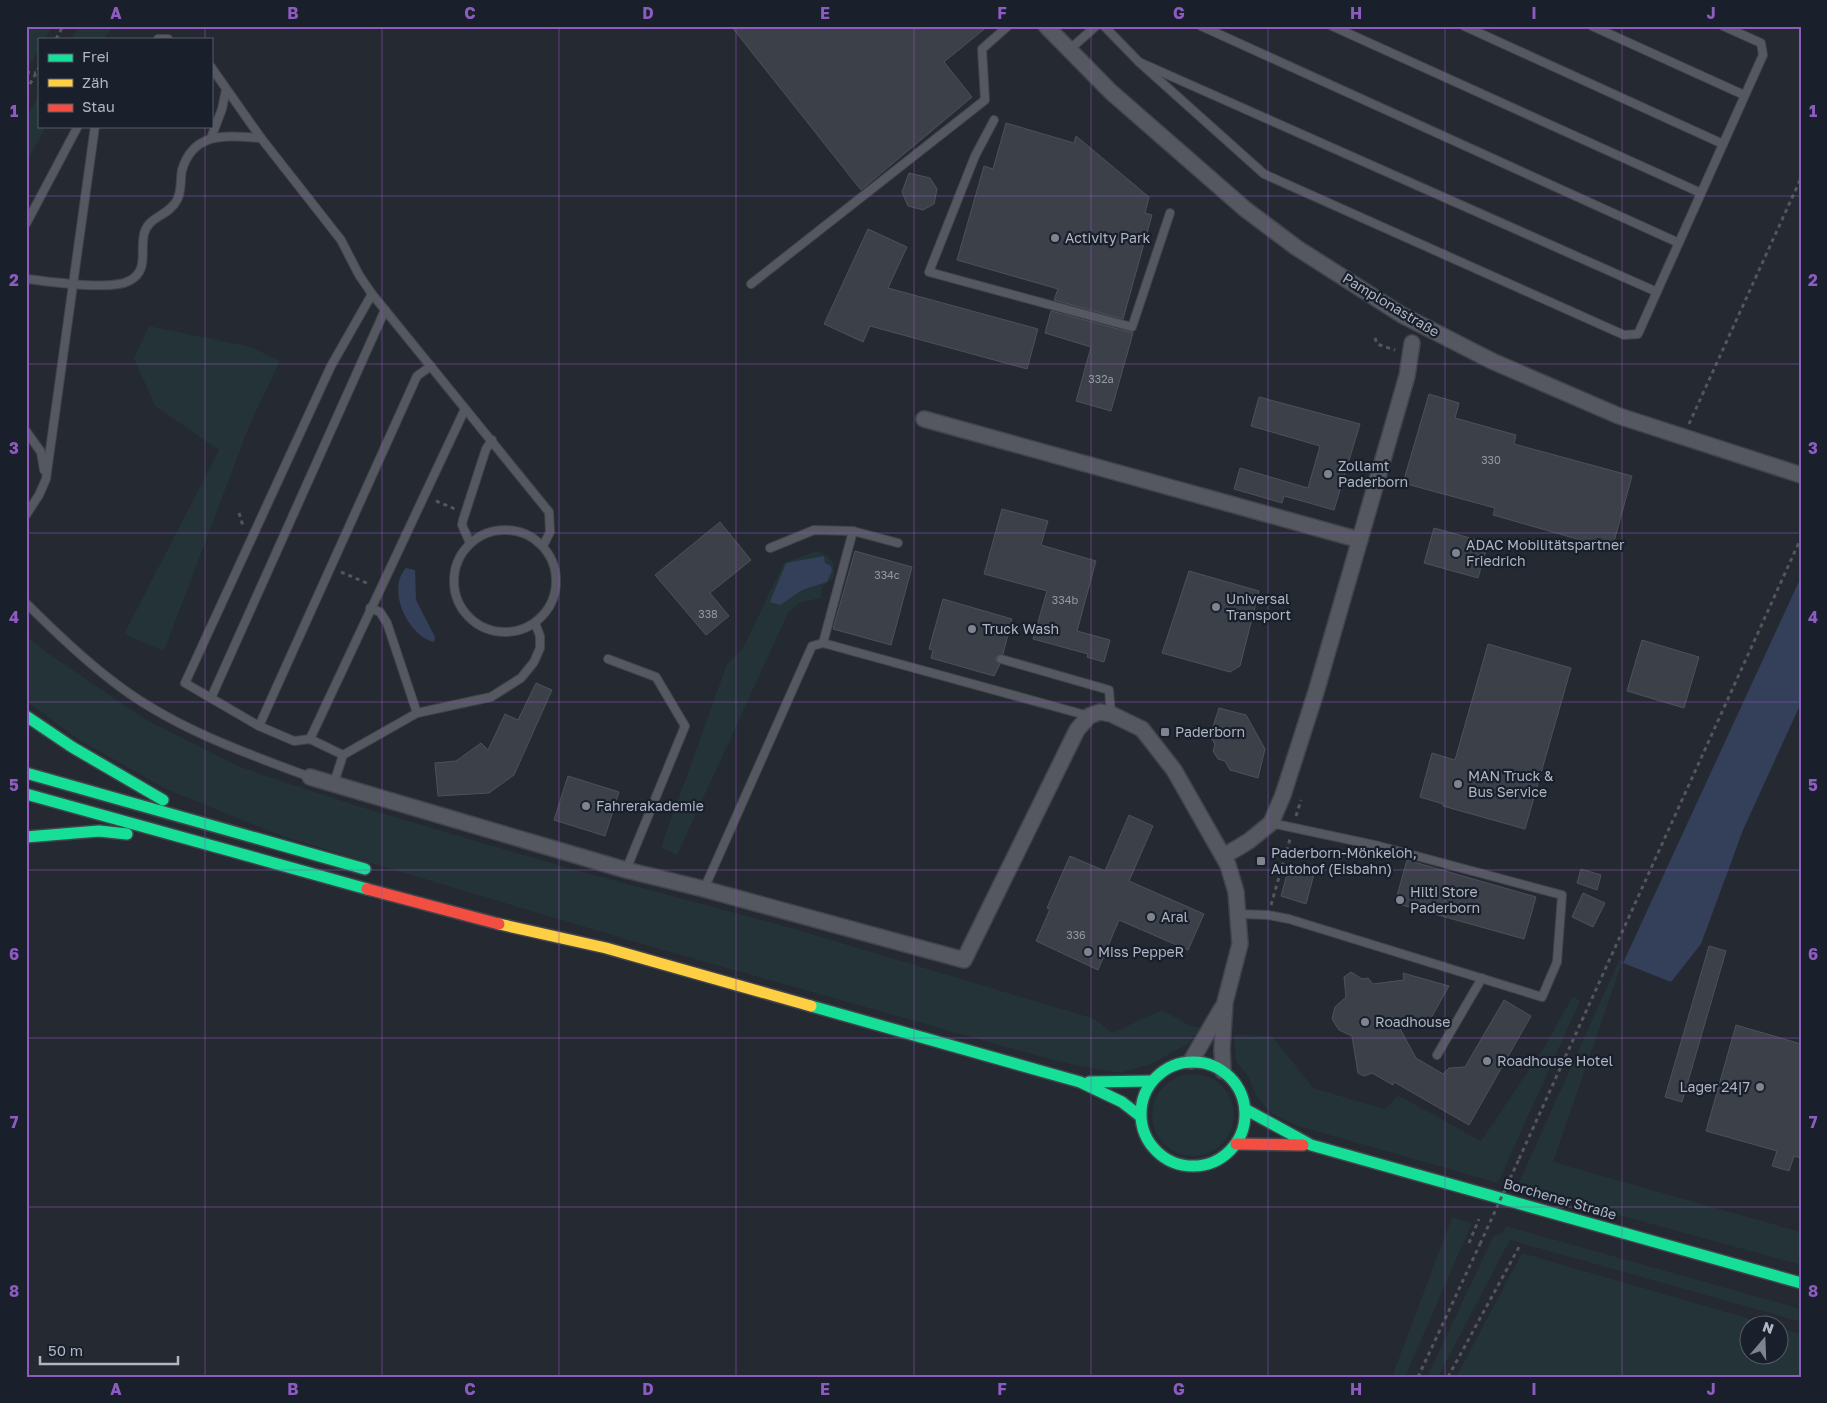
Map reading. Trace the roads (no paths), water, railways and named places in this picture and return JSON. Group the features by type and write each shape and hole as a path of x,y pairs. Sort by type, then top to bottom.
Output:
{"main road":[{"path":"26,716 121,777 216,826"},
{"path":"26,773 374,872"},
{"path":"26,794 459,915 606,948 1080,1082 1122,1102 1140,1116"},
{"path":"26,836 99,831 136,834 234,853"},
{"path":"509,914 606,948"},
{"path":"1191,1061 1208,1064 1223,1071 1242,1094 1245,1109 1245,1121 1236,1144 1225,1156 1210,1164 1194,1166 1178,1164 1163,1158 1151,1146 1143,1132 1140,1116 1145,1092 1152,1081 1169,1067 1191,1061"},
{"path":"1080,1082 1152,1081"},
{"name":"Borchener Straße","path":"1245,1109 1311,1145 1801,1283"},
{"name":"Borchener Straße","path":"1236,1144 1311,1145"}],"street":[{"name":"Pamplonastraße","path":"1046,26 1111,92 1193,167 1297,248 1402,315 1492,361 1619,416 1801,475"},
{"path":"1224,856 1249,841 1271,823 1283,795 1310,710 1407,376 1412,343"},
{"path":"924,419 1360,540"},
{"path":"310,777 626,870 704,889 964,960 1077,730 1089,716 1100,712 1111,714 1142,729 1174,770 1224,856 1236,892 1240,944 1225,1002 1222,1050 1223,1071"},
{"path":"1191,1061 1225,1002"}],"lane":[{"path":"751,284 985,100 982,49 1008,26"},
{"path":"1069,50 1096,26"},
{"path":"1104,26 1140,62 1264,174 1624,335 1638,334 1762,56 1761,43 1723,26"},
{"path":"1201,26 1679,243"},
{"path":"1332,26 1701,193"},
{"path":"1464,26 1723,144"},
{"path":"1592,26 1744,95"},
{"path":"1140,62 1657,292"},
{"path":"212,69 261,138 341,240 359,275 372,294 550,512 550,532 543,546"},
{"path":"211,138 222,109 226,90"},
{"path":"994,120 975,156 929,272 1132,327 1170,214"},
{"path":"26,224 77,128"},
{"path":"26,515 39,495 46,479 95,128"},
{"path":"26,279 72,284 127,283 136,276 143,266 144,234 148,222 169,211 178,199 182,172 187,157 195,147 211,138 261,138"},
{"path":"343,755 310,739 294,741 259,726 185,683 331,366 372,294"},
{"path":"211,698 385,310"},
{"path":"259,726 417,376 431,366"},
{"path":"310,739 465,409"},
{"path":"26,431 41,452 46,479"},
{"path":"470,543 462,524 486,449 492,440"},
{"path":"507,530 524,533 543,546 554,565 556,588 548,610 535,623 521,630 498,632 487,628 468,616 456,596 454,574 457,562 470,543 490,532 507,530"},
{"path":"770,548 814,530 853,531 898,543"},
{"path":"823,643 853,531"},
{"path":"26,602 68,644 112,681 156,711 239,751 310,777"},
{"path":"370,608 380,612 387,623 417,713"},
{"path":"334,783 343,755 417,713 491,697 521,678 534,662 540,648 540,636 535,623"},
{"path":"704,889 812,646 823,643 1089,716"},
{"path":"1001,659 1109,690 1111,714"},
{"path":"608,660 656,677 685,726 626,870"},
{"path":"1239,914 1268,915 1289,919 1542,997 1556,962 1562,895 1379,846 1271,823"},
{"path":"1437,1055 1482,978"}],"water":[{"path":"824,556 825,563 831,566 832,571 827,582 802,590 780,605 770,602 786,563"},
{"path":"406,568 415,570 416,600 435,637 434,642 416,631 403,611 398,588 400,577"},
{"path":"1801,577 1801,703 1743,830 1701,944 1671,982 1623,963"}],"place":[{"name":"Activity Park","path":"1055,238"},
{"name":"Zollamt Paderborn","path":"1328,474"},
{"name":"ADAC Mobilitätspartner Friedrich","path":"1456,553"},
{"name":"Universal Transport","path":"1216,607"},
{"name":"Truck Wash","path":"972,629"},
{"name":"Paderborn","path":"1165,732"},
{"name":"MAN Truck & Bus Service","path":"1458,784"},
{"name":"Fahrerakademie","path":"586,806"},
{"name":"Paderborn-Mönkeloh, Autohof (Eisbahn)","path":"1261,861"},
{"name":"Hilti Store Paderborn","path":"1400,900"},
{"name":"Aral","path":"1151,917"},
{"name":"Miss PeppeR","path":"1088,952"},
{"name":"Roadhouse","path":"1365,1022"},
{"name":"Roadhouse Hotel","path":"1487,1061"},
{"name":"Lager 24|7","path":"1760,1087"}]}
